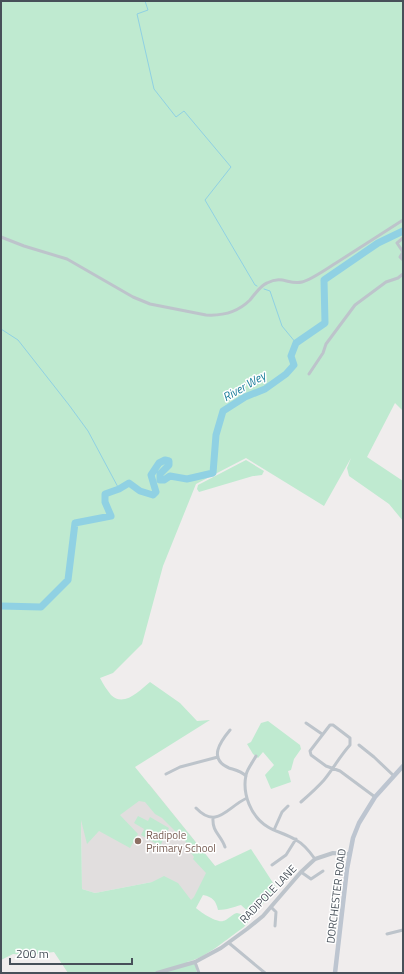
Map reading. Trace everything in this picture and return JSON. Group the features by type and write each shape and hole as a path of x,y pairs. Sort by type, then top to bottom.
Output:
{"main road":[{"name":"DORCHESTER ROAD","path":"335,973 349,854 353,838 359,823 375,797 403,766"}],"street":[{"path":"1,237 24,246 67,259 133,297 150,304 214,316 229,314 250,299 266,283 276,279 302,282 403,220"},
{"path":"403,238 398,243 403,252 400,257 403,260"},
{"path":"309,374 323,353 326,344 354,305 386,282 398,278 403,274"},
{"path":"306,723 322,734"},
{"path":"301,802 323,780 332,768 350,745 351,739 333,725 329,725 310,753 326,766 332,768 340,771 375,797"},
{"path":"230,730 218,747 218,757 225,766 243,773 246,776"},
{"path":"359,745 374,756 394,776"},
{"path":"256,756 246,776 245,785 250,806 263,823 274,830 296,839 316,859"},
{"path":"166,774 180,767 218,757"},
{"path":"196,808 208,818 213,818 224,814 247,798"},
{"path":"274,830 282,812 288,806"},
{"path":"213,818 214,830 222,839 225,847"},
{"path":"272,865 286,855 296,839"},
{"name":"RADIPOLE LANE","path":"157,973 195,962 229,943 271,907 301,872 316,859 333,853 349,854"},
{"path":"301,872 311,879 323,871"},
{"path":"271,907 276,912 275,926"},
{"path":"387,934 403,930"},
{"path":"229,943 265,973"},
{"path":"195,962 199,973"}],"shaded area":[{"name":"Radipole Primary School","path":"149,784 215,866 191,910 152,882 95,893 82,889 81,817"}],"green space":[{"path":"1,1 403,1 403,411 395,403 367,457 403,481 403,521 389,504 349,476 347,468 351,458 324,506 246,458 196,484 163,566 142,644 113,673 100,678 111,695 116,699 121,700 137,693 150,682 180,703 197,721 210,720 135,767 215,866 251,849 277,889 252,915 241,905 218,910 214,900 203,895 196,908 213,919 220,921 225,920 237,913 244,915 248,922 244,927 217,947 194,960 187,962 195,962 197,973 68,973 54,952 30,955 13,954 1,960","holes":["139,801 145,802 155,814 162,818 186,842 187,847 194,857 193,859 206,873 191,900 178,883 164,876 152,882 95,893 82,889 81,820 87,844 99,831 130,848 138,834 120,815"]},
{"path":"246,460 264,471 262,475 253,476 199,492 197,489 198,485"},
{"path":"268,721 300,745 301,749 294,759 291,770 288,771 291,782 271,789 265,775 274,765 263,752 258,758 253,754 247,744 251,742 261,723"},
{"path":"138,816 148,821 150,817 169,828 160,846 141,835 144,829 134,823"}],"waterway":[{"path":"145,1 148,10 137,14 154,89 176,117 184,111 231,167 205,200 257,286"},
{"name":"River Wey","path":"1,606 41,607 68,580 75,523 111,516 105,502 105,494 119,489 129,483 140,491 153,495 156,492 151,475 159,463 165,460 169,461 169,465 160,474 160,480 164,480 170,476 187,479 213,473 216,435 223,411 245,397 265,389 286,374 294,365 291,356 296,343 325,323 324,280 378,243 403,231"},
{"path":"264,289 270,291 282,326 296,343"},
{"path":"1,329 18,340 69,405 88,431 119,489"}],"place":[{"name":"Radipole Primary School","path":"138,841"}]}
